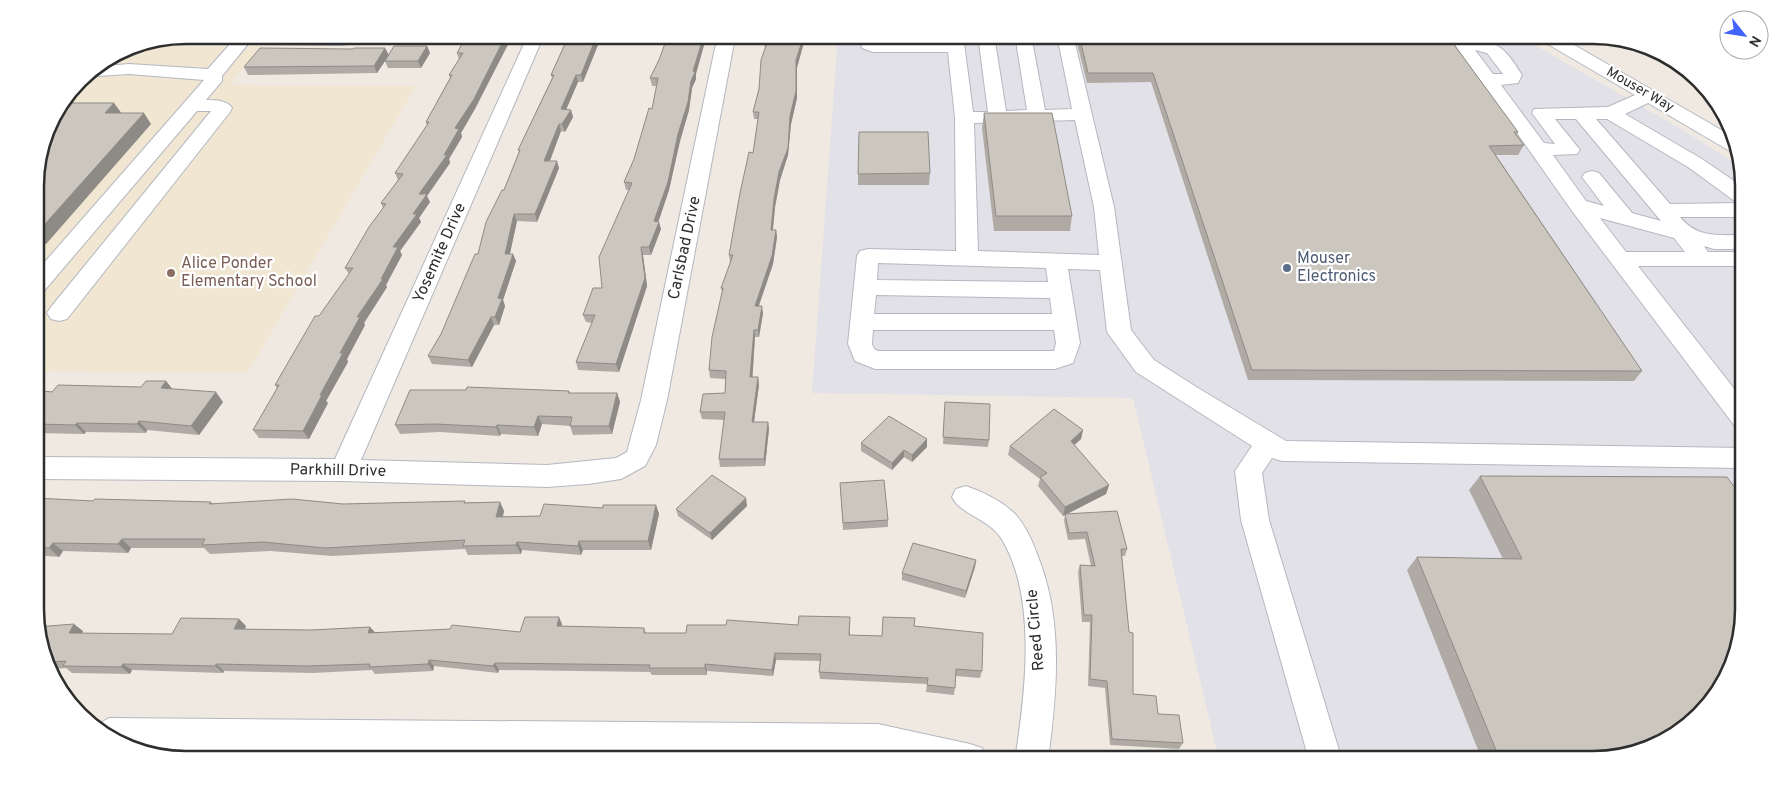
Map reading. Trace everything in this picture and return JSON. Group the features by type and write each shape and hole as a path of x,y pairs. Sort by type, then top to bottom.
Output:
{"street":[{"path":"44,277 213,81 213,75 239,44"},
{"name":"Yosemite Drive","path":"344,470 532,44"},
{"name":"Carlsbad Drive","path":"636,459 643,445 654,400 726,44"},
{"path":"868,44 874,47 915,44"},
{"path":"956,44 964,118 967,258"},
{"path":"987,44 998,117"},
{"path":"1025,44 1037,116"},
{"path":"1067,44 1104,207 1119,332 1145,366 1189,395 1282,451 1735,458"},
{"path":"1462,44 1579,206 1735,401"},
{"name":"Mouser Way","path":"1560,44 1728,142"},
{"path":"102,71 129,69 213,75"},
{"path":"1537,149 1570,150 1541,113 1612,113 1649,96"},
{"path":"59,313 223,108 218,106 192,105"},
{"path":"1581,113 1702,259"},
{"path":"1612,113 1696,163 1735,192"},
{"path":"964,118 1083,114"},
{"path":"1592,177 1624,217"},
{"path":"1579,206 1680,231 1714,242 1735,242"},
{"path":"1664,211 1735,210"},
{"path":"1056,262 1068,343 1064,357 1055,360 875,360 864,355 860,344 868,256 967,258 1111,264"},
{"path":"1621,260 1735,260"},
{"path":"865,287 1060,290"},
{"path":"44,293 76,293"},
{"path":"862,322 1065,322"},
{"path":"1269,442 1248,471 1255,520 1323,751"},
{"name":"Parkhill Drive","path":"44,468 344,470 548,476 621,468 636,459"},
{"name":"Reed Circle","path":"966,497 990,510 1009,526 1022,547 1035,596 1041,650 1040,695 1032,751"},
{"path":"119,734 629,748 878,740 933,751"}],"shaded area":[{"path":"837,44 1533,44 1681,129 1733,162 1735,185 1735,610 1733,637 1728,655 1717,679 1618,749 1603,751 1217,751 1133,398 812,393"},
{"name":"Alice Ponder Elementary School","path":"158,46 261,46 230,85 416,86 248,372 44,371 44,176 49,149 55,131 63,114 79,92 92,79 114,63"}],"building":[{"path":"462,44 502,44 474,99 455,128 459,129 444,155 447,155 419,194 427,194 413,214 417,214 393,247 398,247 381,279 383,279 357,317 360,317 340,353 343,353 303,431 253,430 279,385 275,385 315,316 319,316 353,268 345,268 369,227 386,204 381,203 403,174 395,173 429,122 426,122 452,75 449,75 463,53 457,53"},
{"path":"565,44 593,44 581,75 576,75 561,109 571,110 562,124 559,124 544,161 557,161 535,214 514,214 505,254 513,254 498,298 502,299 495,317 491,317 468,360 428,356 441,334 475,254 478,254 486,222 502,190 504,190 520,150 518,150 554,75 551,75"},
{"path":"665,44 701,44 693,71 695,72 691,81 688,102 678,134 668,182 654,221 659,222 649,247 641,247 645,278 616,364 576,362 595,315 583,315 593,288 602,288 599,257 632,183 624,182 634,159 649,108 652,109 658,78 650,78"},
{"path":"767,44 801,44 796,60 796,91 790,116 788,148 779,172 774,199 771,230 776,230 772,256 755,306 762,306 758,330 754,330 750,377 758,377 752,422 768,422 764,459 719,459 725,412 700,412 703,394 725,393 726,371 709,370 712,337 723,288 721,288 733,255 729,255 749,152 753,153 759,112 753,112 759,89 761,60"},
{"path":"1081,44 1454,44 1518,132 1514,132 1524,145 1489,146 1642,371 1252,370 1153,73 1088,73"},
{"path":"394,46 427,46 418,61 385,61"},
{"path":"260,48 385,48 374,66 244,67"},
{"path":"71,103 114,103 105,113 144,113 44,225 45,167 55,131"},
{"path":"984,113 1052,113 1072,216 996,216"},
{"path":"859,132 928,132 930,173 858,174"},
{"path":"146,381 166,381 161,388 216,392 191,426 139,421 137,424 44,424 44,391 52,392 58,385 141,387"},
{"path":"467,387 569,391 568,393 617,393 609,426 570,426 572,417 538,416 534,427 435,424 395,425 410,390 466,390"},
{"path":"945,402 990,404 989,440 943,437"},
{"path":"1054,409 1083,430 1071,441 1109,485 1065,507 1040,477 1047,473 1010,446"},
{"path":"889,416 927,439 912,455 904,450 892,463 861,443"},
{"path":"712,475 746,498 710,533 676,509"},
{"path":"1480,476 1727,477 1735,488 1734,628 1728,655 1706,696 1680,722 1656,737 1621,749 1603,751 1496,751 1417,557 1522,559"},
{"path":"884,480 888,520 843,523 840,483"},
{"path":"44,498 93,501 95,499 211,502 209,504 292,499 343,504 500,502 496,517 540,516 544,504 603,508 603,505 656,505 648,541 579,541 578,546 517,542 516,545 463,546 465,540 325,548 263,542 202,545 205,539 122,539 118,544 53,543 49,548 44,548"},
{"path":"1117,511 1127,549 1121,549 1129,632 1133,633 1133,694 1156,696 1158,714 1179,715 1183,743 1112,739 1107,681 1090,679 1092,615 1084,615 1080,565 1095,566 1087,532 1069,533 1065,514"},
{"path":"913,543 976,560 966,591 902,573"},
{"path":"799,616 850,617 849,635 882,636 883,617 915,618 914,626 983,633 982,671 956,669 955,688 927,685 928,678 819,672 821,654 775,653 772,670 705,664 705,668 649,668 650,665 495,663 493,666 429,660 428,664 369,667 370,664 306,666 216,664 215,666 123,664 121,667 63,666 66,661 54,662 45,626 74,624 69,633 172,634 181,618 239,619 234,629 311,630 370,627 368,633 450,629 452,625 520,632 525,617 559,617 557,626 644,628 644,633 686,633 687,625 726,625 727,620 798,625"}],"place":[{"name":"Mouser Electronics","path":"1287,268"},
{"name":"Alice Ponder Elementary School","path":"171,273"}]}
